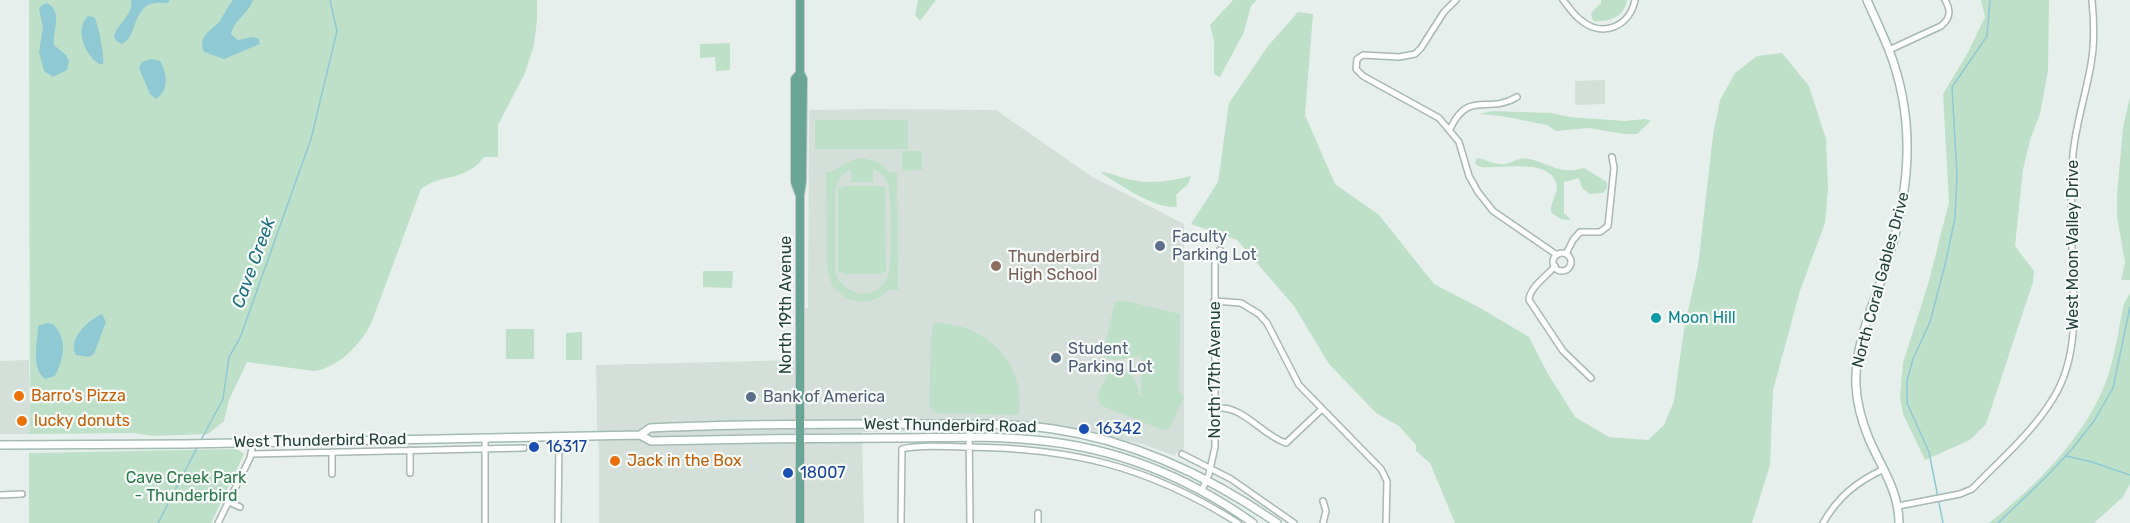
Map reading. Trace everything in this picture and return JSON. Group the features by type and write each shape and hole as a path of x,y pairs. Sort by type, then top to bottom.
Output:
{"main road":[{"name":"North 19th Avenue","path":"800,0 800,73 803,79 800,195 800,523"},
{"name":"North Coral Gables Drive","path":"1867,0 1889,50 1900,90 1905,115 1908,159 1898,226 1860,350 1856,385 1862,421 1898,506 1899,523"},
{"name":"West Thunderbird Road","path":"640,435 650,428 799,424 969,425 1036,428 1094,437 1154,456 1207,479 1277,523"},
{"path":"902,438 903,424"},
{"name":"West Thunderbird Road","path":"0,445 253,443 640,435 651,441 969,437 1036,440 1074,445 1120,456 1159,470 1202,490 1253,523"}],"street":[{"path":"1456,0 1444,12 1421,48 1412,55 1399,57 1363,55 1357,59 1355,65 1358,72 1439,118 1459,141 1469,176 1484,201 1506,222 1557,255 1566,254"},
{"path":"1563,0 1580,20 1591,27 1601,29 1611,28 1624,22 1635,0"},
{"path":"1889,50 1947,22 1950,14 1946,0"},
{"name":"West Moon Valley Drive","path":"1898,506 1960,494 1972,489 2034,424 2055,396 2063,379 2073,339 2072,178 2074,148 2091,63 2092,0"},
{"path":"1450,129 1456,116 1467,106 1502,104 1517,97"},
{"path":"1566,254 1572,240 1580,232 1585,230 1600,232 1608,226 1614,168 1612,157"},
{"name":"North 17th Avenue","path":"1202,490 1211,468 1215,436 1215,262 1220,250"},
{"path":"1555,266 1561,270 1568,268 1571,260 1566,254"},
{"path":"1557,255 1554,260 1555,266 1547,277 1532,290 1529,300 1563,351 1592,378"},
{"path":"1214,301 1241,303 1267,323 1299,385 1381,469 1387,481 1386,523"},
{"path":"1215,408 1237,411 1287,443 1322,409"},
{"path":"969,425 970,523"},
{"path":"558,523 559,436"},
{"path":"485,438 485,523"},
{"path":"218,523 252,454 253,443"},
{"name":"West Thunderbird Road","path":"901,523 902,449 969,447 1036,449 1106,462 1181,491 1238,523"},
{"name":"West Thunderbird Road","path":"252,454 524,448"},
{"name":"West Thunderbird Road","path":"410,450 410,473"},
{"name":"West Thunderbird Road","path":"332,452 332,474"},
{"path":"1182,454 1211,468 1257,496 1294,523"},
{"path":"1823,523 1834,505 1848,490 1864,478 1884,469"},
{"path":"0,495 21,494"},
{"path":"1323,501 1326,511 1323,523"},
{"path":"229,502 240,507"},
{"path":"1038,513 1038,523"}],"shaded area":[{"path":"1605,80 1605,104 1575,105 1575,81"},
{"name":"Thunderbird High School","path":"809,110 996,110 1091,176 1184,224 1184,449 1175,456 1142,444 1054,426 1020,422 922,421 923,431 862,432 864,523 599,523 596,365 799,360 799,308 808,308"},
{"path":"29,360 30,434 0,434 0,361"}],"green space":[{"path":"29,0 537,0 537,20 534,45 525,73 498,125 498,157 484,157 469,171 438,180 421,189 371,324 361,340 340,360 314,371 247,362 229,400 224,421 208,434 152,436 134,433 30,434"},
{"path":"918,0 936,0 920,21 915,15"},
{"path":"1233,0 1257,0 1251,6 1244,32 1220,77 1214,74 1214,41 1210,25"},
{"path":"1601,0 1627,0 1623,11 1615,18 1593,21 1591,13 1601,3"},
{"path":"1981,0 2049,0 2048,71 2040,114 2031,137 2023,169 2015,246 2034,271 2033,282 1986,424 1970,440 1925,460 1903,414 1900,397 1903,363 1929,281 1949,202 1943,94 1967,54 1985,17"},
{"path":"1298,12 1313,14 1305,115 1335,184 1379,215 1434,284 1529,337 1548,374 1575,417 1609,437 1648,440 1664,425 1674,401 1684,329 1698,266 1713,135 1720,100 1735,73 1757,56 1782,53 1809,86 1826,139 1828,189 1825,223 1800,291 1773,390 1770,465 1752,523 1455,523 1430,463 1416,451 1416,445 1399,426 1376,413 1329,364 1294,306 1237,240 1191,224 1218,182 1229,103 1268,46"},
{"path":"730,43 730,70 716,71 715,57 700,58 700,44"},
{"path":"2130,97 2130,280 2121,280 2125,262 2117,217 2117,195 2123,127"},
{"path":"1492,111 1651,121 1637,134 1589,128 1556,131 1547,125 1479,114"},
{"path":"815,120 908,120 908,149 815,149"},
{"path":"902,151 922,151 922,170 902,171"},
{"path":"862,158 878,162 890,172 897,172 898,290 889,290 877,299 862,302 847,299 832,286 827,266 826,172","holes":["851,169 851,181 839,182 880,182 873,181 873,169 884,177 889,192 891,232 888,277 876,291 868,293 852,291 845,287 835,272 835,189 841,176"]},
{"path":"1477,158 1498,164 1526,159 1562,170 1584,168 1607,182 1607,188 1603,193 1590,194 1582,188 1579,178 1564,182 1564,214 1570,220 1564,220 1551,212 1557,184 1549,173 1541,169 1521,166 1481,167 1475,164"},
{"path":"1101,173 1147,182 1169,181 1191,176 1188,184 1176,195 1177,207 1168,207 1138,195"},
{"path":"842,186 885,187 886,272 882,274 838,272 838,188"},
{"path":"703,271 733,271 732,288 703,287"},
{"path":"2130,293 2130,484 2123,497 2094,523 1989,523 2040,478 2084,424 2105,384 2114,355 2124,304"},
{"path":"1121,300 1180,314 1179,391 1184,397 1170,428 1163,430 1102,406 1097,397 1111,364 1123,368 1132,375 1140,398 1144,395 1141,395 1141,356 1115,360 1102,357 1115,302"},
{"path":"934,323 964,327 990,341 1000,351 1015,376 1019,394 1019,415 936,413 929,406 931,338"},
{"path":"506,329 534,329 534,359 506,359"},
{"path":"582,332 582,360 566,360 566,333"},
{"name":"Cave Creek Park - Thunderbird","path":"237,449 244,454 211,523 29,523 29,453"}],"water":[{"path":"131,0 170,0 168,3 150,4 143,9 127,41 122,44 116,41 114,36 130,10"},
{"path":"233,0 253,0 231,34 238,40 258,38 260,44 224,59 204,52 202,42 206,34 220,21"},
{"path":"47,3 55,11 56,17 54,45 66,55 69,61 67,70 53,77 44,71 39,52 43,27 39,9"},
{"path":"88,16 94,17 97,25 103,64 99,64 89,55 83,42 82,28"},
{"path":"151,59 160,61 166,76 164,91 156,99 150,94 139,68 142,62"},
{"path":"102,314 106,322 94,354 89,357 76,355 74,342 77,336 86,325"},
{"path":"53,324 58,330 63,349 61,363 55,376 45,379 40,374 36,354 38,326"}],"waterway":[{"name":"Cave Creek","path":"200,442 223,399 229,357 240,338 311,139 337,31 330,0"},
{"path":"1943,523 1929,452 1907,403 1907,381 1913,359 1930,322 1955,218 1957,175 1952,87 1987,36 1990,0"},
{"path":"1998,523 2046,477 2094,421 2113,388 2130,307"},
{"name":"Cave Creek","path":"158,523 198,446"},
{"path":"2066,456 2130,475"}],"place":[{"name":"Faculty Parking Lot","path":"1160,246"},
{"name":"Thunderbird High School","path":"996,266"},
{"name":"Moon Hill","path":"1656,318"},
{"name":"Student Parking Lot","path":"1056,358"},
{"name":"Barro's Pizza","path":"19,396"},
{"name":"Bank of America","path":"751,397"},
{"name":"lucky donuts","path":"22,421"},
{"name":"16342","path":"1084,429"},
{"name":"16317","path":"534,447"},
{"name":"Jack in the Box","path":"615,461"},
{"name":"18007","path":"788,473"}]}
